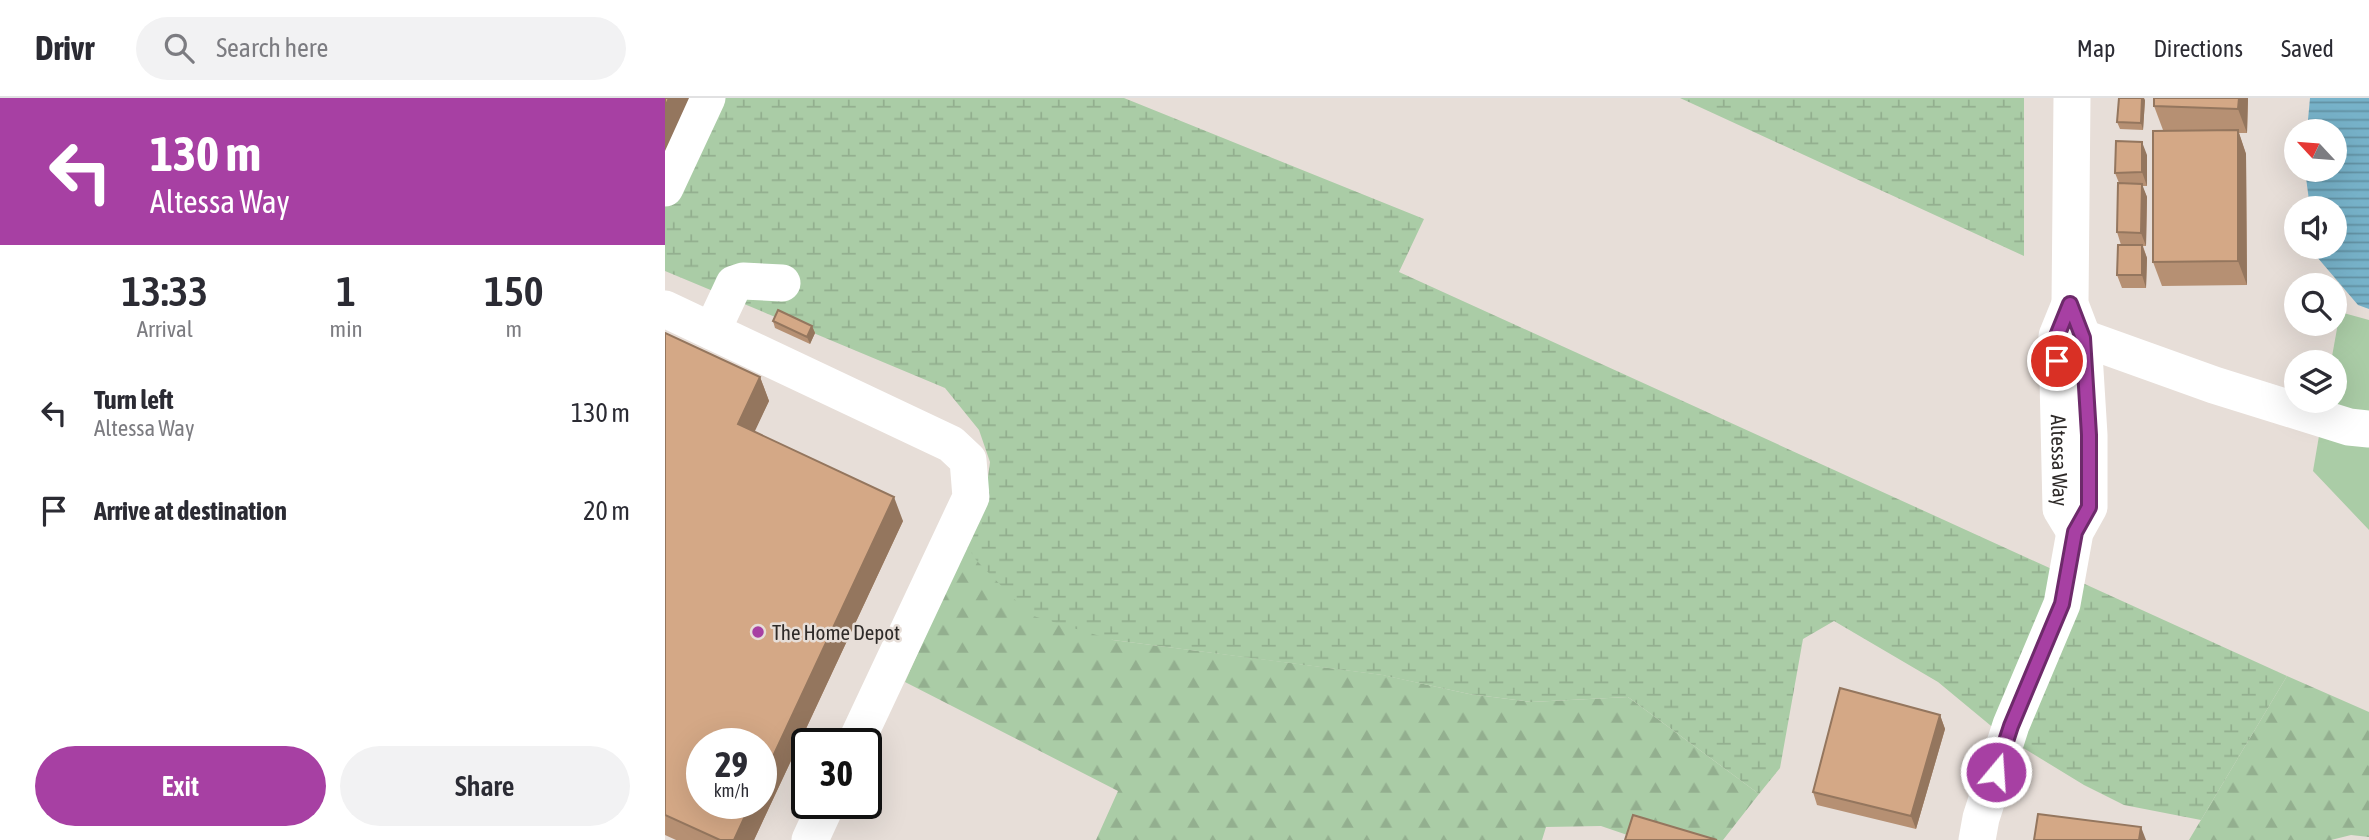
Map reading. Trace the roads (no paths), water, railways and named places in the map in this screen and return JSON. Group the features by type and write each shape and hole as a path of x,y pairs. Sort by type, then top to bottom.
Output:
{"street":[{"path":"665,188 707,98"},
{"name":"Altessa Way","path":"1977,840 1981,818 2011,726 2062,604 2075,532 2089,507 2089,435 2083,338 2070,304 2072,98"},
{"path":"712,331 734,284 743,281 782,283"},
{"name":"Altessa Way","path":"2070,304 2057,336 2061,509 2075,532"},
{"path":"665,309 950,444 968,460 971,497 863,728"},
{"path":"2083,338 2214,385 2349,428 2369,429"},
{"path":"810,840 820,819"}],"water":[{"path":"2310,98 2369,98 2369,309 2358,305 2347,292 2347,273 2331,273 2319,259 2347,259 2347,196 2308,196 2307,182 2347,182 2347,119 2308,119"}],"place":[{"name":"The Home Depot","path":"758,632"}]}
